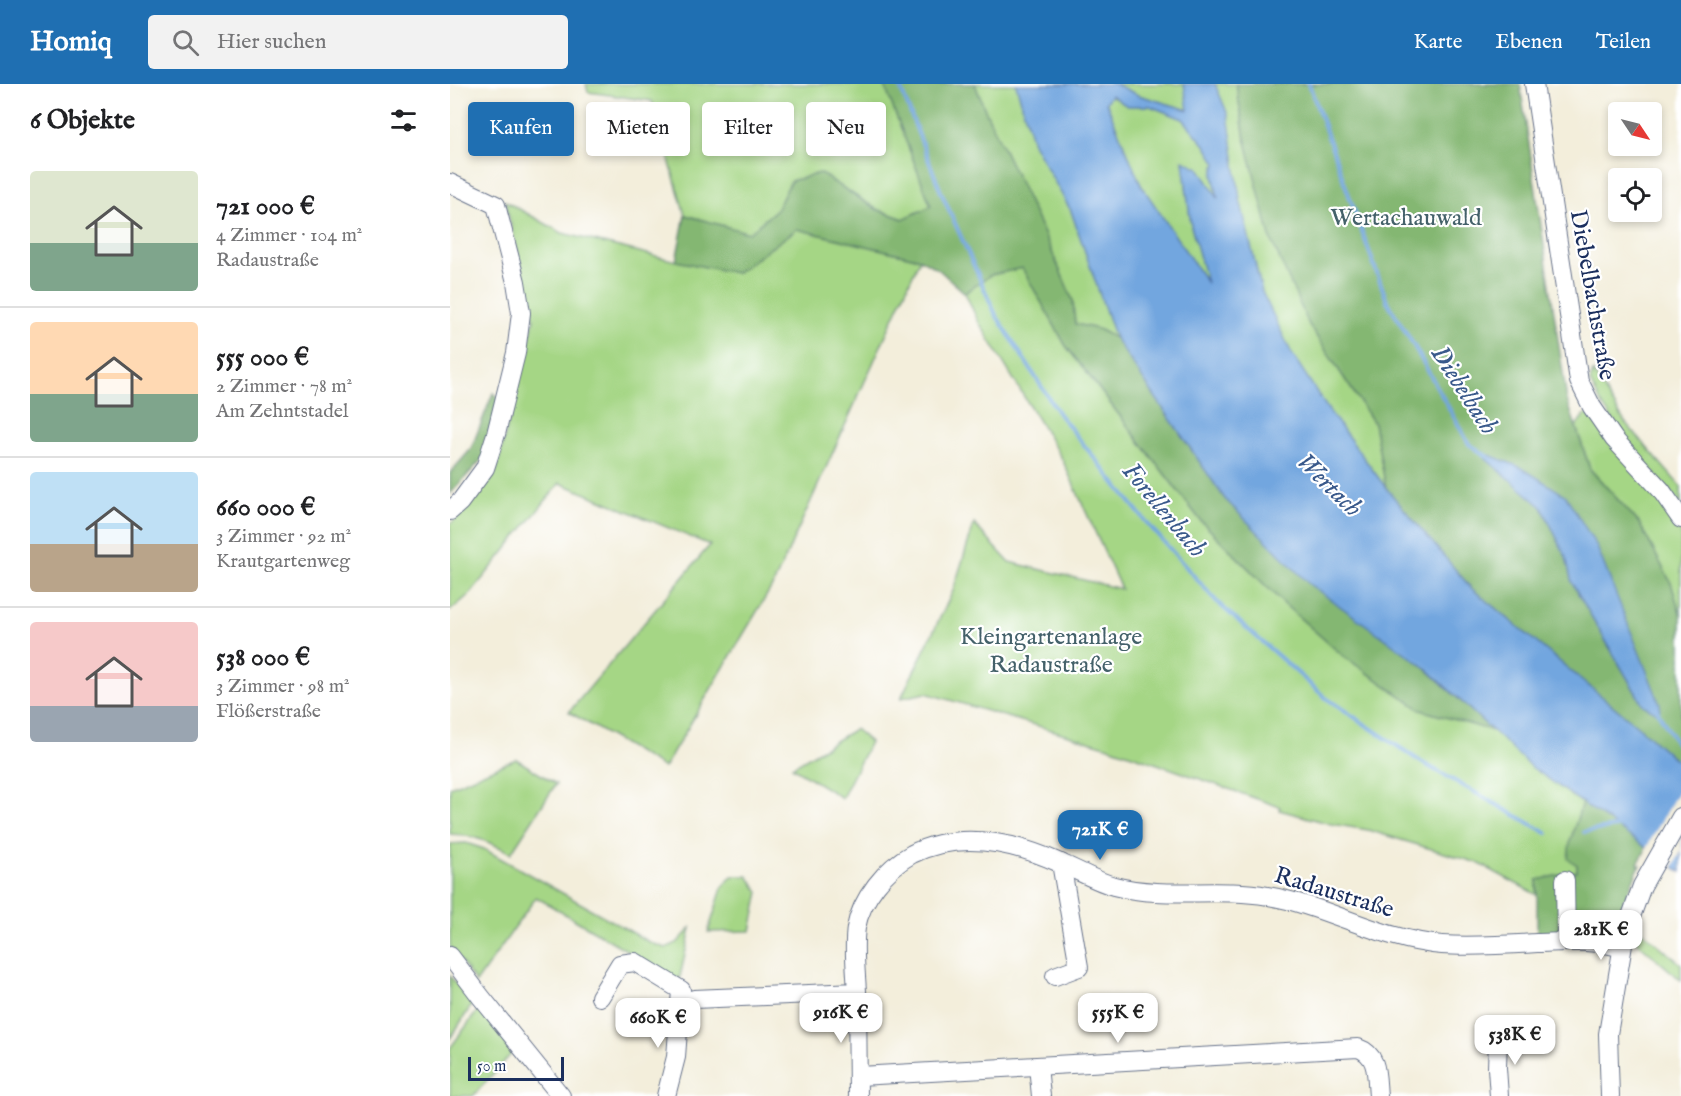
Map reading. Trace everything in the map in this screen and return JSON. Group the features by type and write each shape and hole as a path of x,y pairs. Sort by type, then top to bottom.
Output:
{"street":[{"name":"Diebelbachstraße","path":"1534,84 1579,381 1592,407 1614,439 1661,490 1681,519"},
{"path":"450,183 496,205 516,282 521,314 516,353 485,468 460,502 450,511"},
{"path":"1610,1096 1608,1034 1622,948 1633,912 1651,871 1681,817"},
{"name":"Radaustraße","path":"858,1096 856,929 861,911 868,897 897,864 912,854 950,842 975,840 1002,843 1061,863 1101,881 1140,890 1173,893 1237,892 1269,896 1312,908 1379,933 1421,942 1464,946 1593,941 1622,948"},
{"path":"1055,976 1079,967 1061,863"},
{"path":"1566,880 1566,942"},
{"path":"450,956 561,1096"},
{"path":"600,997 620,964 635,962 681,990 676,1057 666,1096"},
{"path":"681,1007 694,999 857,992"},
{"path":"1498,1038 1499,1096"},
{"path":"859,1076 1358,1048 1368,1053 1375,1065 1378,1096"},
{"path":"1038,1066 1041,1096"}],"green space":[{"path":"586,84 884,84 931,206 904,219 876,209 820,173 791,181 777,209 749,233 685,215 668,156 690,156 690,102 652,102 588,92"},
{"path":"884,84 975,84 1073,301 1075,324 1098,329 1115,338 1225,499 1426,669 1493,731 1421,710 1342,655 1284,604 1201,521 1066,346 1022,268 991,275 965,293 938,269 920,259 797,229 736,273 676,261 685,215 749,233 777,209 791,181 820,173 876,209 903,219 931,206"},
{"path":"975,84 1016,84 1033,143 1071,211 1115,338 1098,329 1075,324 1073,301"},
{"path":"1115,84 1184,84 1189,110 1138,95"},
{"path":"1215,84 1236,84 1245,138 1309,325 1374,423 1386,488 1327,408 1292,354 1262,292 1240,200 1228,115"},
{"name":"Wertachauwald","path":"1236,84 1520,84 1567,400 1590,469 1639,523 1671,583 1681,616 1681,765 1471,588 1386,488 1374,423 1309,325 1270,237 1245,138","holes":["1534,499 1597,547 1643,705 1572,583 1566,557 1542,507"]},
{"path":"1110,95 1127,106 1150,106 1183,119 1205,145 1216,163 1213,175 1219,200 1199,168 1183,161 1191,226 1208,285 1141,185 1106,102"},
{"path":"505,201 562,233 736,273 797,229 920,259 774,583 664,768 569,712 710,545 560,483 470,594 450,611 450,524 496,471 534,320"},
{"name":"Kleingartenanlage Radaustraße","path":"1022,268 1066,346 1201,521 1284,604 1342,655 1421,710 1494,731 1530,766 1582,803 1570,842 1577,872 1537,880 1537,895 1478,863 1368,830 1331,824 1279,810 1280,807 1109,747 926,693 901,698 953,591 974,524 1009,562 1121,589 1062,459 978,321 965,293 991,275"},
{"path":"1593,372 1624,421 1681,487 1681,505 1631,446 1609,415 1590,382"},
{"path":"493,393 499,398 484,457 450,494 450,473 471,449"},
{"path":"1588,414 1657,496 1681,533 1681,616 1671,583 1639,523 1590,469 1576,426 1584,415"},
{"path":"855,729 870,742 842,798 792,767"},
{"path":"516,759 556,784 511,853 481,840 450,834 450,787"},
{"path":"1582,803 1647,847 1609,935 1537,935 1537,880 1577,871 1577,865 1568,859 1570,842"},
{"path":"466,843 484,849 651,943 666,948 677,943 691,928 679,981 536,897 476,983 450,946 450,844"},
{"path":"732,876 748,876 759,892 751,931 708,932 722,888"},
{"path":"1641,930 1681,964 1681,980 1637,942"},
{"path":"450,976 473,1003 450,1039"},
{"path":"479,1009 514,1051 473,1096 450,1096 450,1048"}],"water":[{"name":"Wertach","path":"1016,84 1115,84 1138,95 1188,110 1184,84 1215,84 1228,115 1240,200 1262,292 1292,354 1327,408 1386,488 1471,588 1681,765 1681,872 1530,766 1426,668 1309,584 1225,499 1115,338 1071,211 1033,143","holes":["1111,95 1127,106 1150,106 1183,119 1205,145 1216,163 1213,175 1218,198 1199,168 1183,160 1191,226 1207,283 1141,185 1106,102"]},
{"path":"1489,455 1522,468 1566,496 1597,547 1660,704 1659,714 1643,705 1572,583 1566,557 1542,507 1486,459"}],"pier":[{"path":"1681,786 1681,852 1672,869 1645,850"}],"waterway":[{"name":"Forellenbach","path":"899,84 941,192 996,315 1059,414 1147,523 1218,603 1326,698 1421,762 1547,833"},
{"name":"Diebelbach","path":"1309,84 1387,301 1469,444 1491,459"},
{"name":"Diebelbach","path":"1657,710 1680,750 1678,766"},
{"name":"Forellenbach","path":"1584,832 1622,826"}]}
